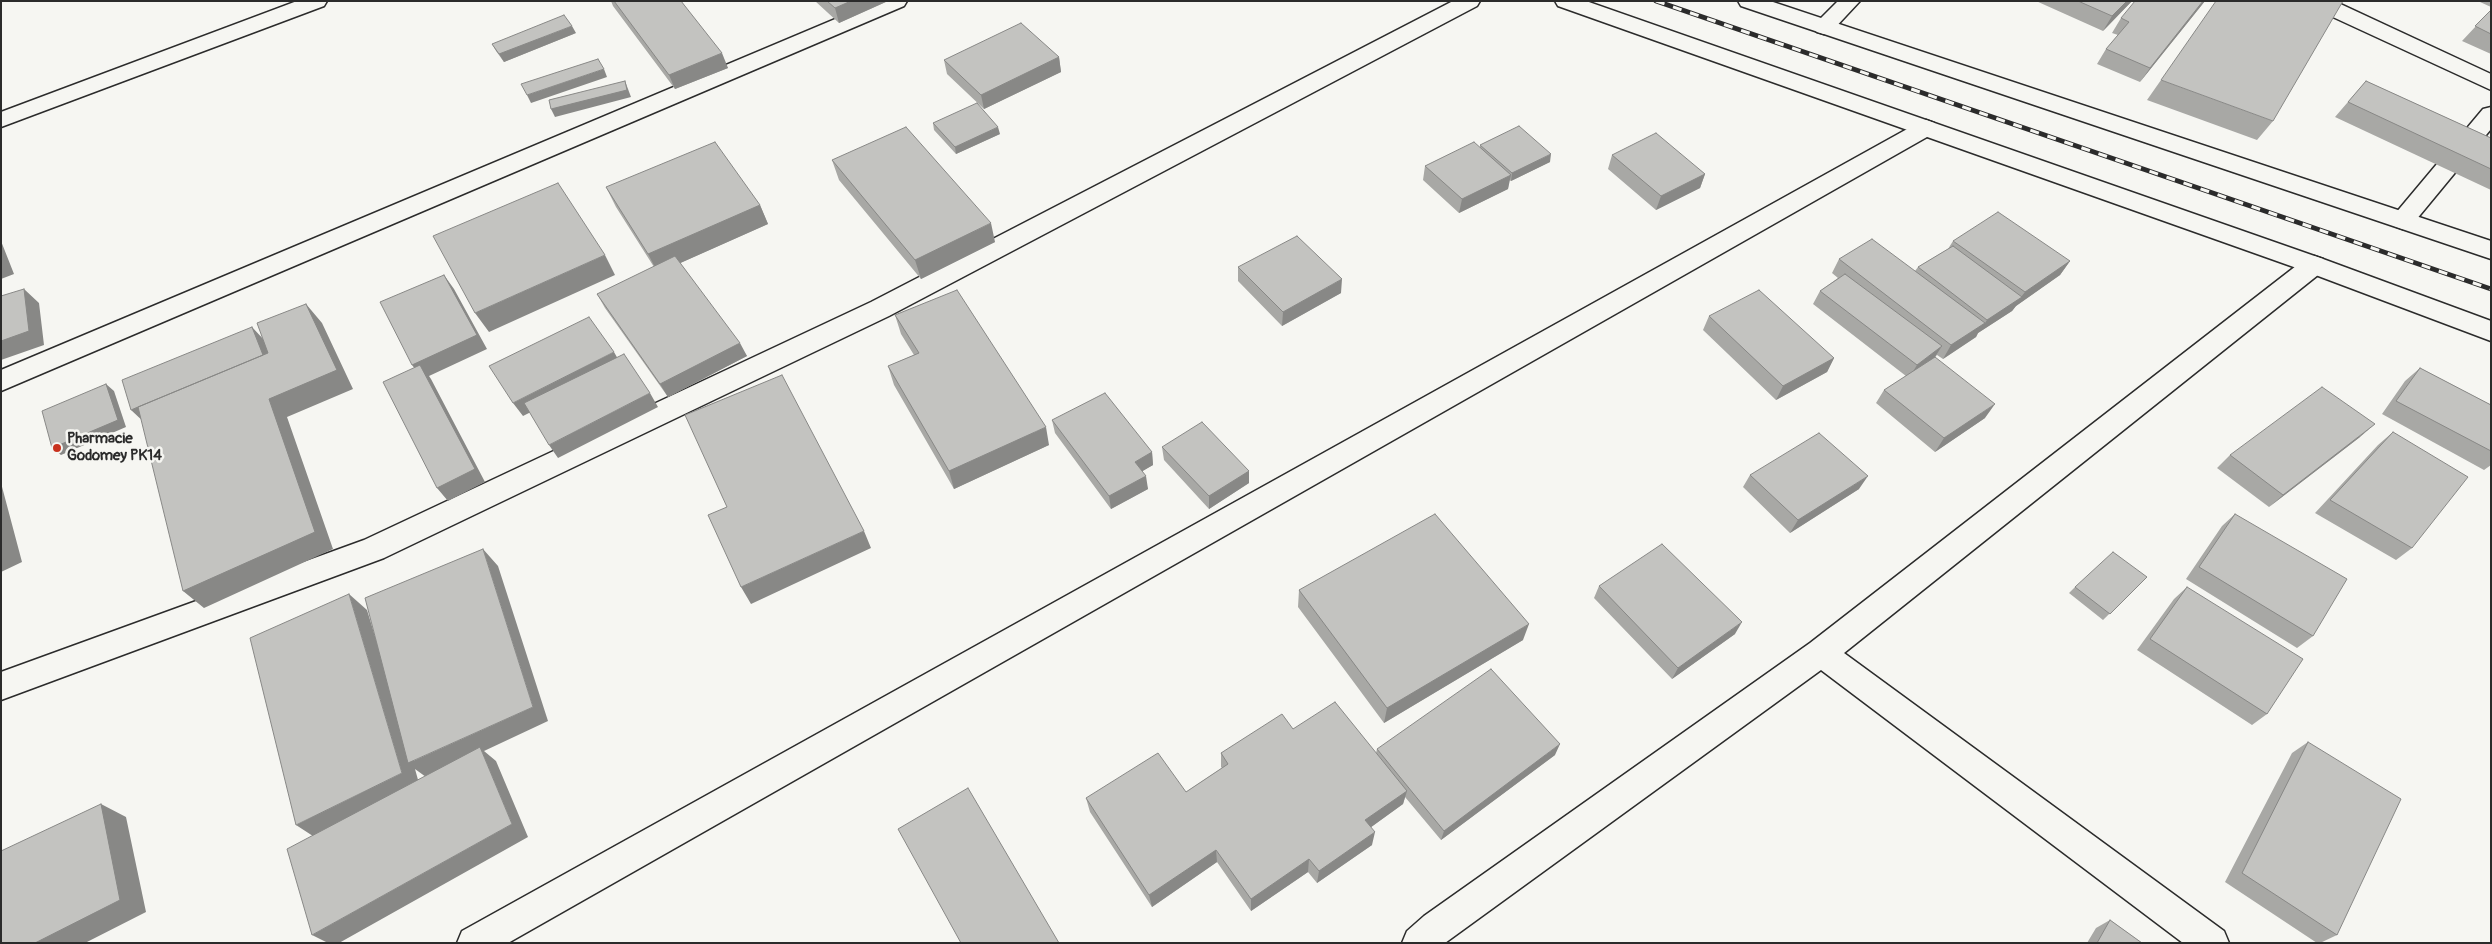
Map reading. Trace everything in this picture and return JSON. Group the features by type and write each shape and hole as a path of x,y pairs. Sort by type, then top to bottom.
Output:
{"street":[{"path":"1,120 317,1"},
{"path":"1,380 897,1"},
{"path":"1,686 374,549 880,309 1470,1"},
{"path":"1565,1 2314,265 2491,331"},
{"path":"1748,1 2491,250"},
{"path":"1824,27 1850,1"},
{"path":"2316,1 2491,83"},
{"path":"2403,220 2491,114"},
{"path":"474,943 1926,128"},
{"path":"1435,938 1821,653 2314,265"},
{"path":"1821,653 2212,943"}],"building":[{"path":"614,1 681,1 722,53 669,75"},
{"path":"827,1 851,1 835,8"},
{"path":"2078,1 2127,1 2112,16"},
{"path":"2135,1 2203,1 2150,68 2106,49 2129,22 2121,18"},
{"path":"2216,1 2343,1 2273,121 2161,80"},
{"path":"2491,10 2491,34 2475,26"},
{"path":"564,15 572,26 499,54 492,44"},
{"path":"1021,23 1059,57 981,95 944,60"},
{"path":"598,59 604,69 527,95 521,84"},
{"path":"625,81 627,90 551,109 549,100"},
{"path":"2366,81 2491,138 2491,169 2348,102"},
{"path":"977,103 998,127 955,147 933,123"},
{"path":"1519,126 1551,154 1512,173 1480,145"},
{"path":"906,127 991,223 915,260 832,160"},
{"path":"1656,133 1705,174 1661,196 1612,155"},
{"path":"715,142 760,205 648,254 606,187"},
{"path":"1474,142 1511,175 1462,199 1425,166"},
{"path":"558,183 605,255 475,313 433,236"},
{"path":"1998,212 2070,261 2025,292 1953,241"},
{"path":"1297,236 1342,279 1283,312 1238,267"},
{"path":"1872,239 1985,323 1951,345 1839,259"},
{"path":"1953,246 2022,297 1987,320 1918,267"},
{"path":"675,256 740,343 660,384 597,294"},
{"path":"1845,274 1942,346 1917,365 1820,291"},
{"path":"444,275 477,335 412,365 380,302"},
{"path":"24,289 29,331 1,341 1,296"},
{"path":"957,290 1046,427 949,471 888,366 919,353 895,315"},
{"path":"1759,290 1834,358 1783,386 1709,316"},
{"path":"306,304 337,370 269,399 315,532 183,591 138,407 268,353 257,323"},
{"path":"589,317 614,352 513,403 489,366"},
{"path":"252,327 263,355 131,410 122,380"},
{"path":"624,354 650,393 549,445 524,403"},
{"path":"1935,357 1995,404 1944,438 1884,390"},
{"path":"420,365 475,469 437,488 383,382"},
{"path":"2420,368 2491,405 2491,451 2396,401"},
{"path":"782,375 864,531 741,587 708,515 727,507 685,415"},
{"path":"106,384 118,420 52,448 42,411"},
{"path":"2322,387 2375,424 2283,495 2230,455"},
{"path":"1105,393 1152,452 1135,462 1146,476 1109,496 1052,420"},
{"path":"1202,422 1249,471 1209,496 1162,447"},
{"path":"2393,432 2468,477 2412,548 2330,500"},
{"path":"1819,433 1868,476 1798,520 1750,475"},
{"path":"1435,514 1529,624 1387,708 1299,590"},
{"path":"2235,514 2347,579 2313,636 2199,567"},
{"path":"1662,544 1742,622 1678,668 1599,586"},
{"path":"483,549 533,707 408,763 365,598"},
{"path":"2113,552 2147,577 2110,614 2075,587"},
{"path":"2187,587 2303,659 2267,714 2150,639"},
{"path":"349,594 402,773 296,825 250,638"},
{"path":"1491,669 1560,744 1444,831 1377,749"},
{"path":"1335,702 1407,791 1365,820 1375,832 1319,871 1309,859 1251,899 1216,850 1149,895 1086,798 1158,753 1186,792 1228,764 1221,753 1282,714 1293,729"},
{"path":"2308,742 2401,799 2337,935 2242,873"},
{"path":"480,747 512,824 312,935 287,849"},
{"path":"968,788 1059,943 961,943 898,829"},
{"path":"101,804 120,900 35,943 1,943 1,851"},
{"path":"2110,920 2142,943 2097,943"}],"railway":[{"path":"1656,1 2491,289"}],"place":[{"name":"Pharmacie Godomey PK14","path":"57,448"}]}
